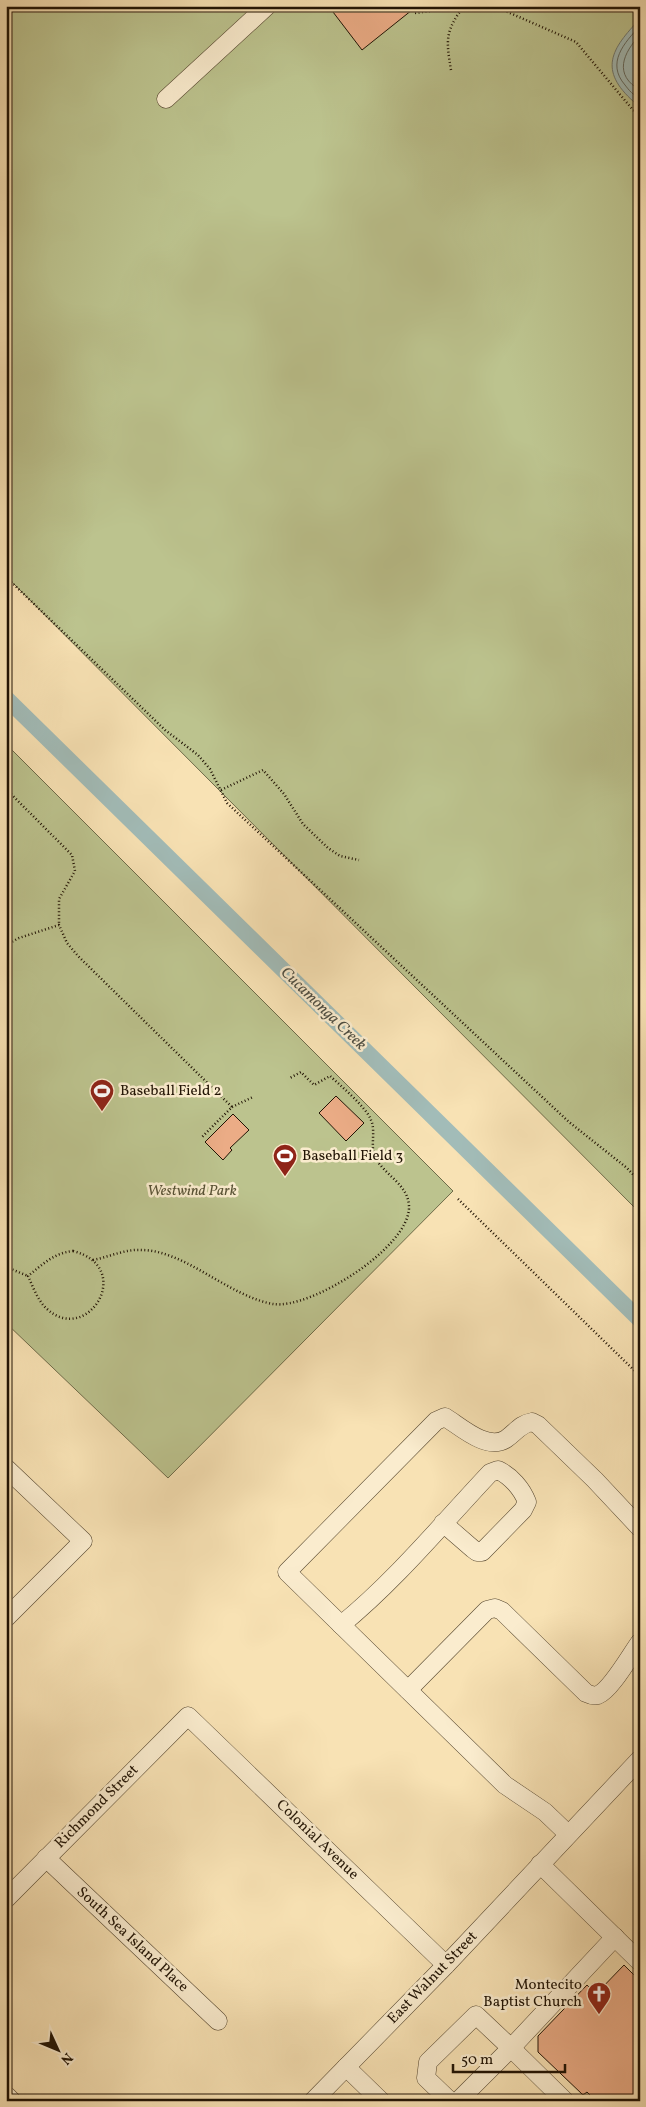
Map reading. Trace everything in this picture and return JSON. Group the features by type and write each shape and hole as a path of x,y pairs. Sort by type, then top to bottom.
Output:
{"street":[{"path":"166,99 267,6"},
{"path":"568,1834 545,1812 505,1784 287,1572 436,1421 445,1417 486,1441 498,1443 508,1437 522,1424 532,1422 538,1425 595,1480 640,1528"},
{"path":"6,1468 83,1541 6,1618"},
{"path":"341,1625 364,1606 490,1473 498,1470 506,1474 524,1493 527,1502 523,1510 482,1552 472,1549 443,1523"},
{"path":"408,1690 486,1610 495,1608 502,1611 586,1693 592,1696 599,1695 626,1665 640,1642"},
{"name":"Richmond Street","path":"6,1899 188,1716"},
{"name":"Colonial Avenue","path":"188,1716 446,1965"},
{"name":"East Walnut Street","path":"313,2101 446,1965 640,1759"},
{"name":"South Sea Island Place","path":"46,1858 218,2021"},
{"path":"545,1858 615,1937 640,1962"},
{"path":"458,2101 511,2048 615,1937"},
{"path":"450,2101 426,2078 428,2062 476,2015 565,2101"},
{"path":"346,2067 381,2101"},
{"path":"6,2095 12,2101"}],"path":[{"path":"415,13 456,6"},
{"path":"451,70 446,44 452,22 464,6"},
{"path":"494,6 576,42 633,110 640,114"},
{"path":"6,577 165,730 198,755 210,769 227,803 568,1122 627,1168 640,1182"},
{"path":"221,790 263,770 284,794 303,824 328,848 340,856 358,860"},
{"path":"6,790 72,855 74,871 59,899 59,925 67,942 78,956 232,1107"},
{"path":"6,945 19,938 59,925"},
{"path":"93,1260 125,1251 159,1252 238,1291 274,1304 285,1304 311,1296 341,1282 386,1250 400,1234 407,1219 410,1206 407,1195 400,1185 374,1155 371,1119 330,1076 314,1085 301,1072 290,1078"},
{"path":"201,1138 232,1107 252,1097"},
{"path":"458,1199 640,1376"},
{"path":"6,1267 28,1276 46,1308 54,1315 64,1318 75,1318 85,1315 94,1309 104,1290 104,1279 100,1269 93,1260 84,1254 73,1251 62,1252 51,1257 28,1276"}],"green space":[{"path":"6,6 640,6 640,1213 6,576"},
{"name":"Westwind Park","path":"6,744 453,1191 168,1478 6,1323"}],"water":[{"path":"640,19 640,101 634,102 616,80 612,70 616,50"}],"building":[{"path":"341,6 417,6 362,50 333,12"},
{"path":"336,1096 364,1123 346,1141 319,1113"},
{"path":"233,1114 249,1130 230,1148 232,1150 223,1160 205,1142"},
{"name":"Montecito Baptist Church","path":"624,1965 640,1981 640,2101 596,2101 587,2092 583,2095 538,2052 538,2036 587,1985 596,1994"}],"waterway":[{"name":"Cucamonga Creek","path":"6,698 640,1320"}],"place":[{"name":"Baseball Field 2","path":"102,1112"},
{"name":"Baseball Field 3","path":"285,1177"},
{"name":"Montecito Baptist Church","path":"599,2015"}]}
